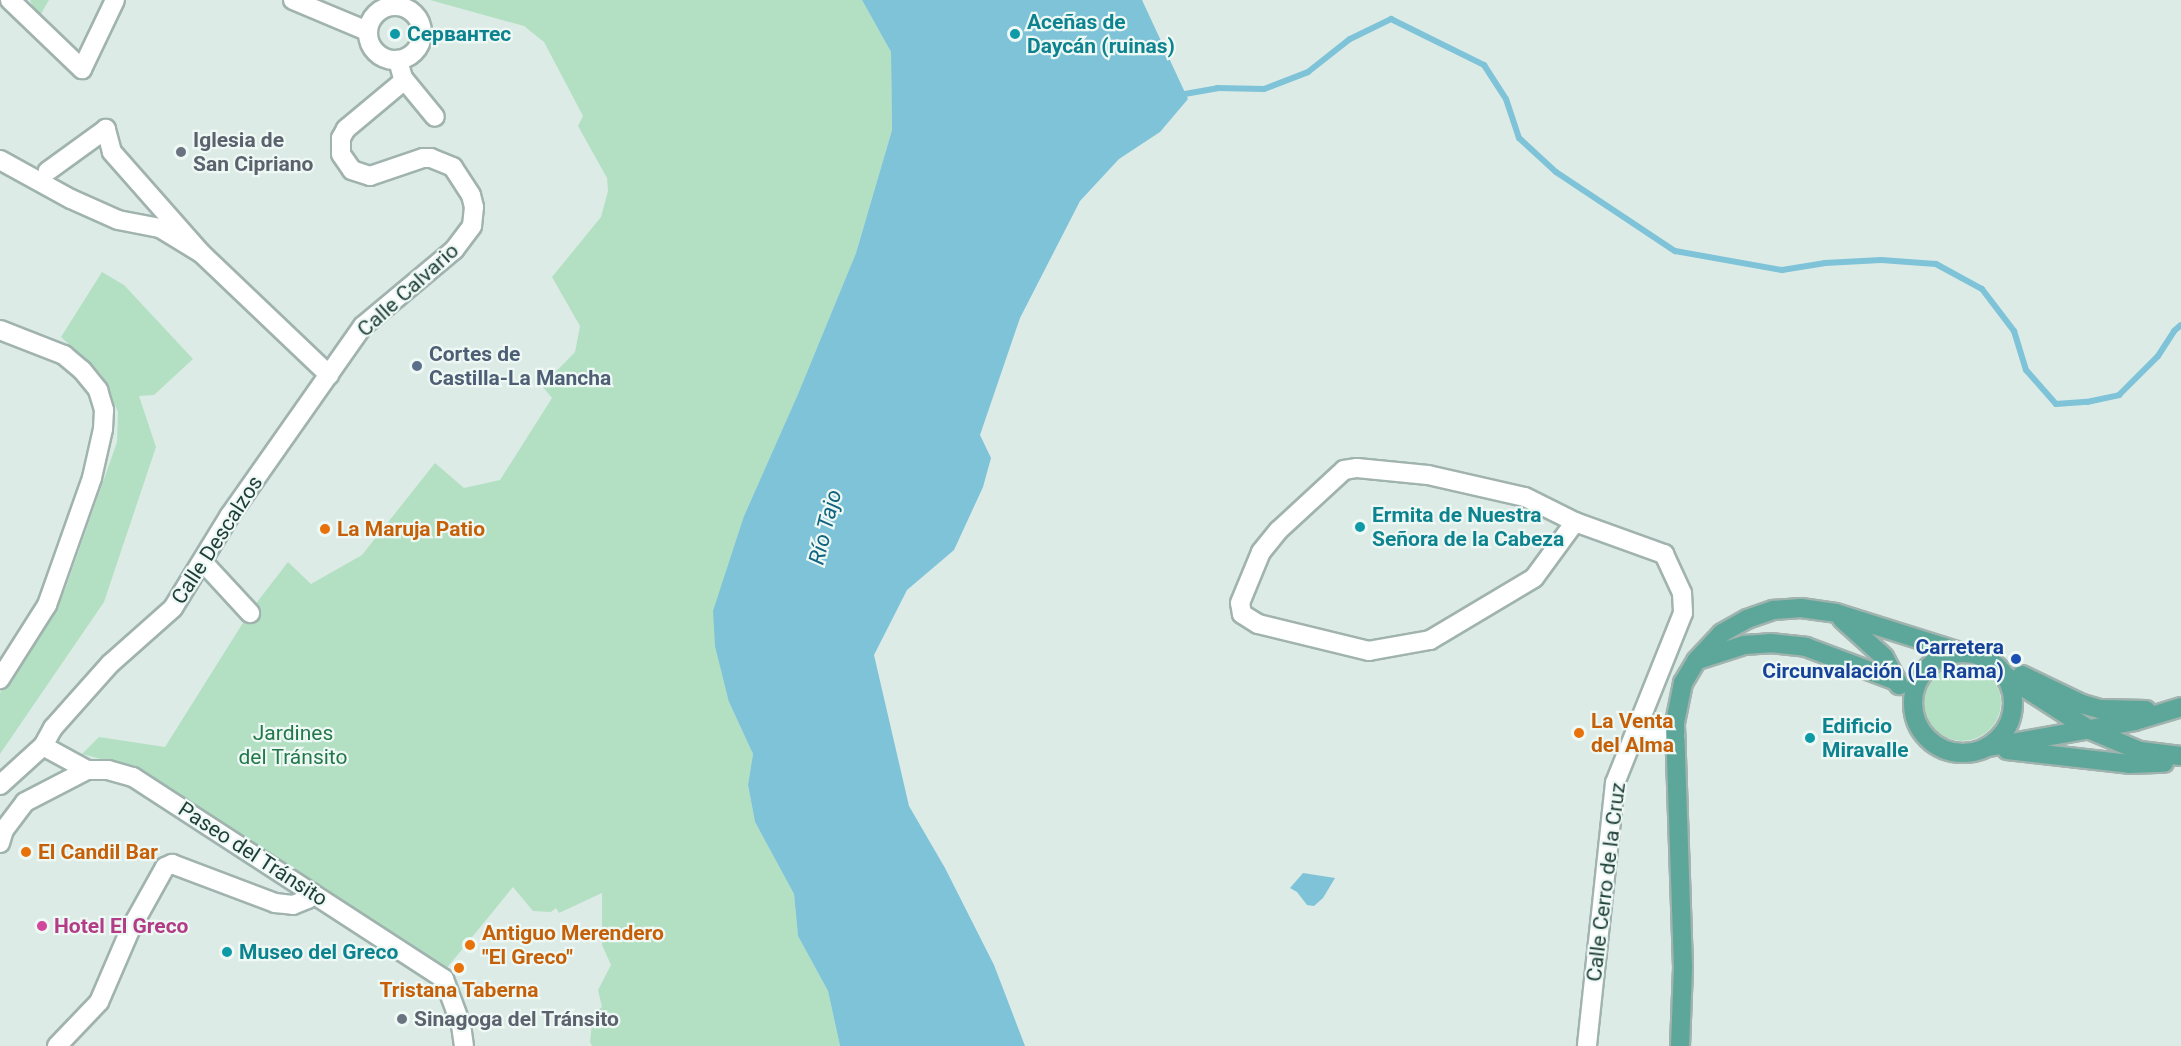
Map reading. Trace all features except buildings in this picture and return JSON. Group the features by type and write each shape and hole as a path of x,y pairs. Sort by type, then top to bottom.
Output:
{"main road":[{"path":"1680,1046 1683,957 1675,737 1678,697 1696,661 1722,633 1761,613 1802,608 1836,614 1959,652 1986,658 2006,676 2090,730 2140,751 2181,757"},
{"path":"1836,614 1884,657 1913,704"},
{"path":"1696,661 1744,645 1770,643 1806,647 1897,681"},
{"path":"1959,652 1945,656 1921,675 1915,689 1913,704 1915,719 1932,742 1959,753 2135,721 2176,708"},
{"path":"2006,676 2022,675 2082,704 2100,709 2176,708"},
{"path":"1987,747 2000,737 2012,716 2012,691 2006,676"},
{"path":"1987,747 2129,764 2158,765 2181,757"}],"street":[{"path":"10,0 82,69 115,0"},
{"path":"293,0 367,31"},
{"path":"392,6 410,11 420,25 421,40 412,54 398,60 390,60 376,53 371,46 367,31 375,14 392,6"},
{"path":"398,60 403,78 435,117"},
{"name":"Calle Calvario","path":"329,375 363,326 454,250 472,226 474,207 471,195 453,168 431,158 423,158 370,176 352,170 340,154 341,138 346,129 389,95 403,78"},
{"path":"48,171 106,129 112,152 201,252 329,375"},
{"path":"1,160 71,199 118,220 160,228 201,252"},
{"path":"0,330 64,356 82,370 98,390 104,410 103,429 92,478 47,604 0,679"},
{"name":"Calle Descalzos","path":"43,746 54,728 110,664 173,608 230,515 329,375"},
{"path":"1357,468 1428,475 1525,497 1575,522 1534,579 1430,640 1369,651 1258,624 1242,614 1240,603 1262,552 1290,517 1344,470 1357,468"},
{"name":"Calle Cerro de la Cruz","path":"1575,522 1664,554 1682,593 1683,614 1615,783 1587,1046"},
{"path":"202,561 250,613"},
{"path":"1637,730 1675,737"},
{"path":"0,785 43,746"},
{"name":"Paseo del Tránsito","path":"43,746 87,770 108,770 133,777 444,979 461,1025 464,1046"},
{"path":"0,843 4,830 25,802 87,770"},
{"path":"57,1046 99,1002 130,930 165,867 172,864 275,903 293,905 308,899 312,893"}],"green space":[{"path":"30,0 49,0 38,19 36,15"},
{"name":"Jardines del Tránsito","path":"430,0 862,0 891,52 892,130 856,253 798,394 744,516 729,702 753,754 748,785 755,822 794,894 798,936 828,991 840,1046 592,1046 590,1042 593,1013 602,1007 598,990 611,965 602,945 602,893 559,913 556,908 551,912 533,911 513,887 446,969 134,768 82,754 99,737 165,747 251,610 288,562 311,584 362,555 435,463 464,488 500,480 552,398 542,386 575,352 580,326 552,277 601,217 608,191 607,178 578,126 583,116 544,42 524,26"},
{"path":"102,272 124,285 193,359 154,395 139,396 156,447 104,602 0,754 0,693 65,590 117,442 118,412 101,374 61,337"},
{"path":"1954,663 1970,663 1984,669 1995,680 2001,694 2001,710 1995,724 1984,735 1970,741 1954,741 1940,735 1929,724 1923,710 1923,694 1929,680 1940,669"}],"water":[{"name":"Río Tajo","path":"862,0 1142,0 1188,99 1160,132 1119,159 1080,201 1020,318 980,435 991,458 983,487 954,550 907,590 874,655 909,806 945,868 994,965 1025,1046 840,1046 828,991 798,936 794,894 755,822 748,785 753,754 729,702 715,646 713,611 744,516 798,394 856,253 892,130 891,52"},
{"path":"1303,873 1335,878 1323,898 1314,906 1307,905 1297,892 1290,888"}],"waterway":[{"path":"1179,95 1217,88 1264,89 1308,72 1350,39 1391,19 1484,65 1506,99 1519,138 1556,172 1675,251 1782,270 1825,263 1881,260 1936,264 1982,289 2014,331 2026,370 2056,404 2087,402 2119,395 2158,356 2174,331 2181,325"}],"place":[{"name":"Сервантес","path":"395,34"},
{"name":"Aceñas de Daycán (ruinas)","path":"1015,34"},
{"name":"Iglesia de San Cipriano","path":"181,152"},
{"name":"Cortes de Castilla-La Mancha","path":"417,366"},
{"name":"Ermita de Nuestra Señora de la Cabeza","path":"1360,527"},
{"name":"La Maruja Patio","path":"325,529"},
{"name":"Carretera Circunvalación (La Rama)","path":"2016,659"},
{"name":"La Venta del Alma","path":"1579,733"},
{"name":"Edificio Miravalle","path":"1810,738"},
{"name":"El Candil Bar","path":"26,852"},
{"name":"Hotel El Greco","path":"42,926"},
{"name":"Antiguo Merendero \"El Greco\"","path":"470,945"},
{"name":"Museo del Greco","path":"227,952"},
{"name":"Tristana Taberna","path":"459,968"},
{"name":"Sinagoga del Tránsito","path":"402,1019"}]}
